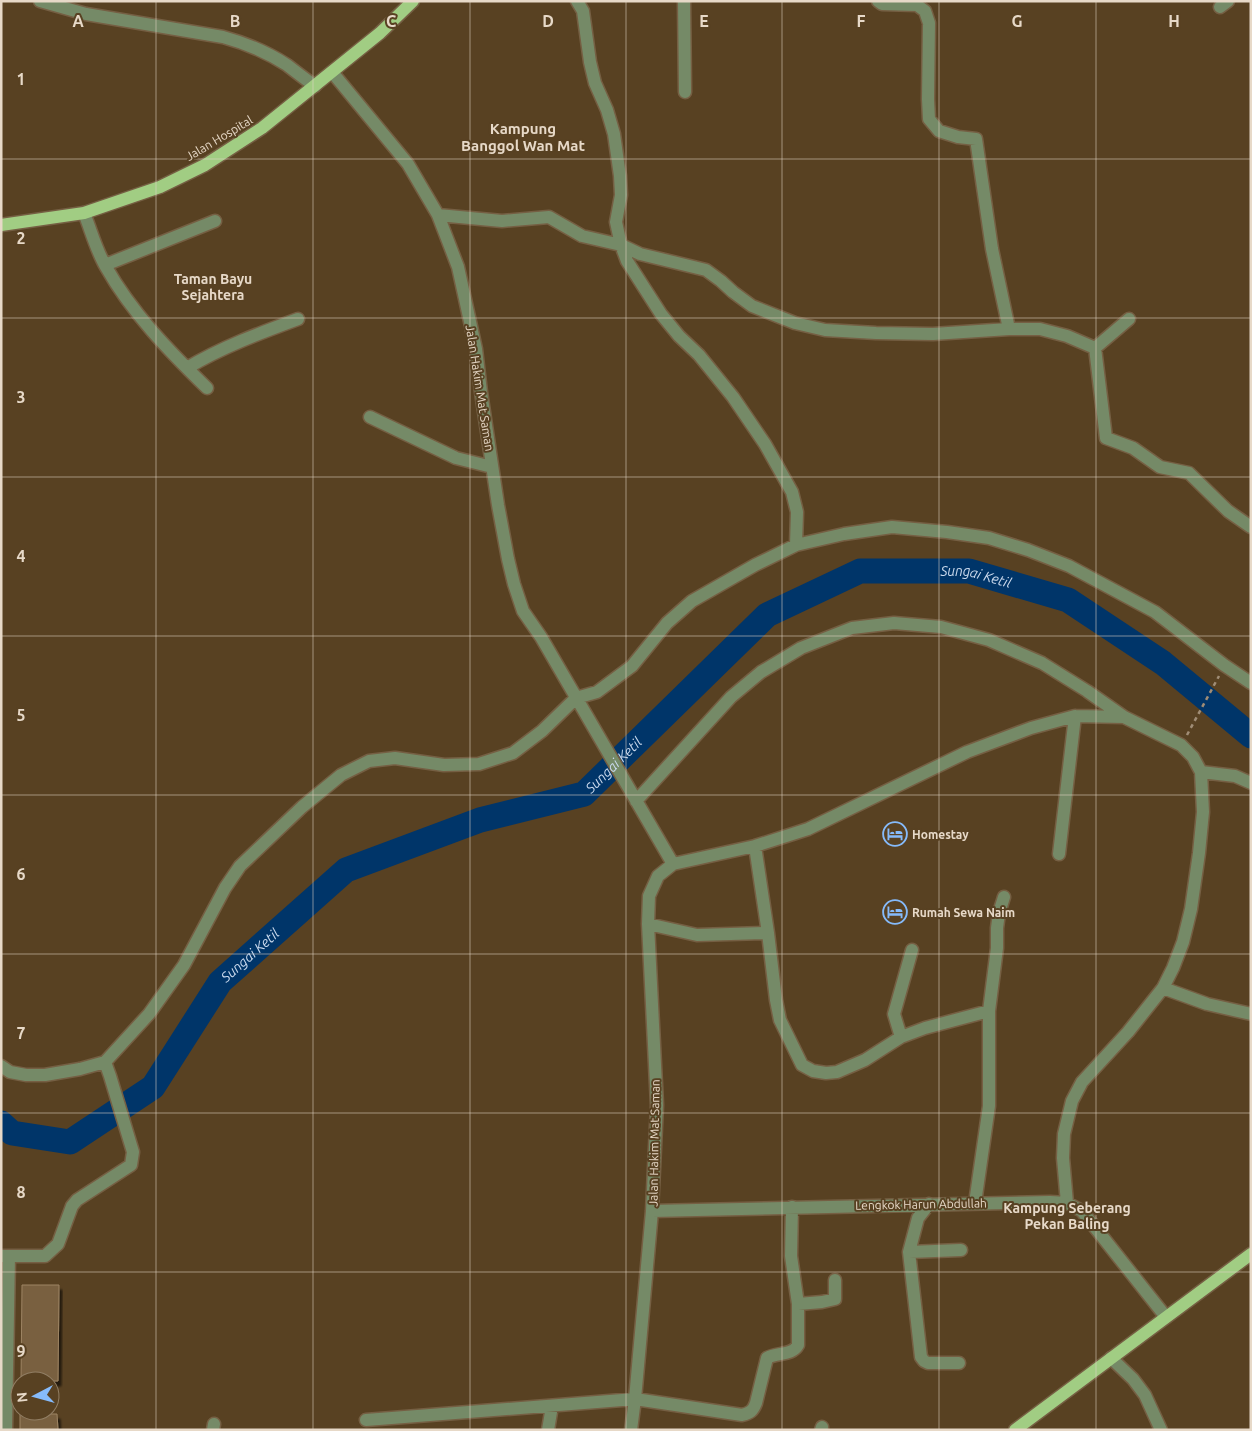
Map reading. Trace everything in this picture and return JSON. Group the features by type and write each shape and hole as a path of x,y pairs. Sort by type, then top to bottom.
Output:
{"main road":[{"name":"Jalan Hospital","path":"1,225 84,213 160,187 205,165 262,128 380,34 413,1"},
{"path":"1014,1430 1251,1254"}],"street":[{"path":"40,1 86,14 223,37 242,42 286,64 314,86"},
{"path":"577,1 583,11 595,83 607,110 614,134 621,195 616,222 627,261 661,314 733,397 765,444 792,492 797,512 796,545"},
{"path":"684,1 685,92"},
{"path":"878,1 882,4 917,5 925,11 929,23 929,119 939,131 958,137 976,139 992,249 1009,328"},
{"name":"Jalan Hakim Mat Saman","path":"332,72 408,164 438,215 458,267 467,306 476,349 498,505 508,559 523,611 541,637 673,864 658,876 649,896 648,924 657,1105 652,1210 631,1430"},
{"path":"84,213 105,265 138,314 207,388"},
{"path":"438,215 502,221 549,217 582,236 621,245 640,254 706,270 722,280 732,292 752,306 795,323 824,330 933,334 1009,328 1040,329 1067,336 1095,348"},
{"path":"105,265 215,221"},
{"path":"187,368 247,338 298,319"},
{"path":"1095,348 1129,319"},
{"path":"1095,348 1106,438 1133,448 1160,466 1188,472 1228,512 1251,527"},
{"path":"370,417 456,458 492,467"},
{"path":"1,1066 10,1072 45,1075 80,1069 105,1062 149,1014 184,965 225,888 240,866 302,807 341,775 369,761 395,758 444,765 479,764 513,753 542,730 576,698 597,692 632,666 667,623 692,601 755,564 796,545 844,534 892,527 988,538 1028,550 1069,566 1155,612 1224,665 1251,683"},
{"path":"636,801 731,697 762,672 800,648 852,628 894,623 941,627 989,640 1042,663 1124,717 1181,745 1194,757 1201,772 1203,812 1191,909 1183,942 1164,988 1128,1032 1082,1082 1072,1101 1064,1134 1063,1158 1067,1204"},
{"path":"1059,854 1075,716"},
{"path":"673,864 755,846 808,829 967,752 1032,728 1075,716 1124,717"},
{"path":"1201,772 1235,776 1251,783"},
{"path":"755,846 780,1020 802,1065 813,1071 836,1072 865,1060 901,1037 925,1028 989,1011"},
{"path":"975,1203 988,1106 989,1011 997,948 997,928 1004,897"},
{"path":"648,924 697,935 768,933"},
{"path":"901,1037 894,1014 912,950"},
{"path":"1164,988 1207,1004 1251,1014"},
{"path":"6,1430 5,1256 44,1256 58,1244 72,1206 77,1200 131,1164 133,1152 105,1062"},
{"name":"Lengkok Harun Abdullah","path":"652,1210 975,1203 1050,1202 1067,1204 1082,1211 1166,1317"},
{"path":"929,1204 918,1218 909,1252 921,1357 928,1364 959,1363"},
{"path":"366,1420 635,1399 742,1415 749,1414 756,1403 767,1358 792,1351 798,1345 798,1304 791,1256 792,1207"},
{"path":"909,1252 961,1250"},
{"path":"798,1304 830,1301 835,1298 835,1280"},
{"path":"1111,1358 1133,1379 1145,1395 1161,1430"},
{"path":"548,1430 552,1406"}],"path":[{"path":"1185,739 1218,679"}],"building":[{"path":"22,1285 59,1285 58,1371 21,1371"},
{"path":"20,1421 57,1421 58,1430 20,1430"}],"waterway":[{"name":"Sungai Ketil","path":"1,1123 12,1133 70,1142 153,1087 220,982 346,870 480,820 584,794 767,615 860,571 969,571 1068,600 1163,663 1251,736"}],"place":[{"name":"Homestay","path":"895,834"},
{"name":"Rumah Sewa Naim","path":"895,912"}],"district":[{"name":"Kampung Banggol Wan Mat","path":"523,136"},
{"name":"Taman Bayu Sejahtera","path":"213,288"},
{"name":"Kampung Seberang Pekan Baling","path":"1067,1216"}]}
